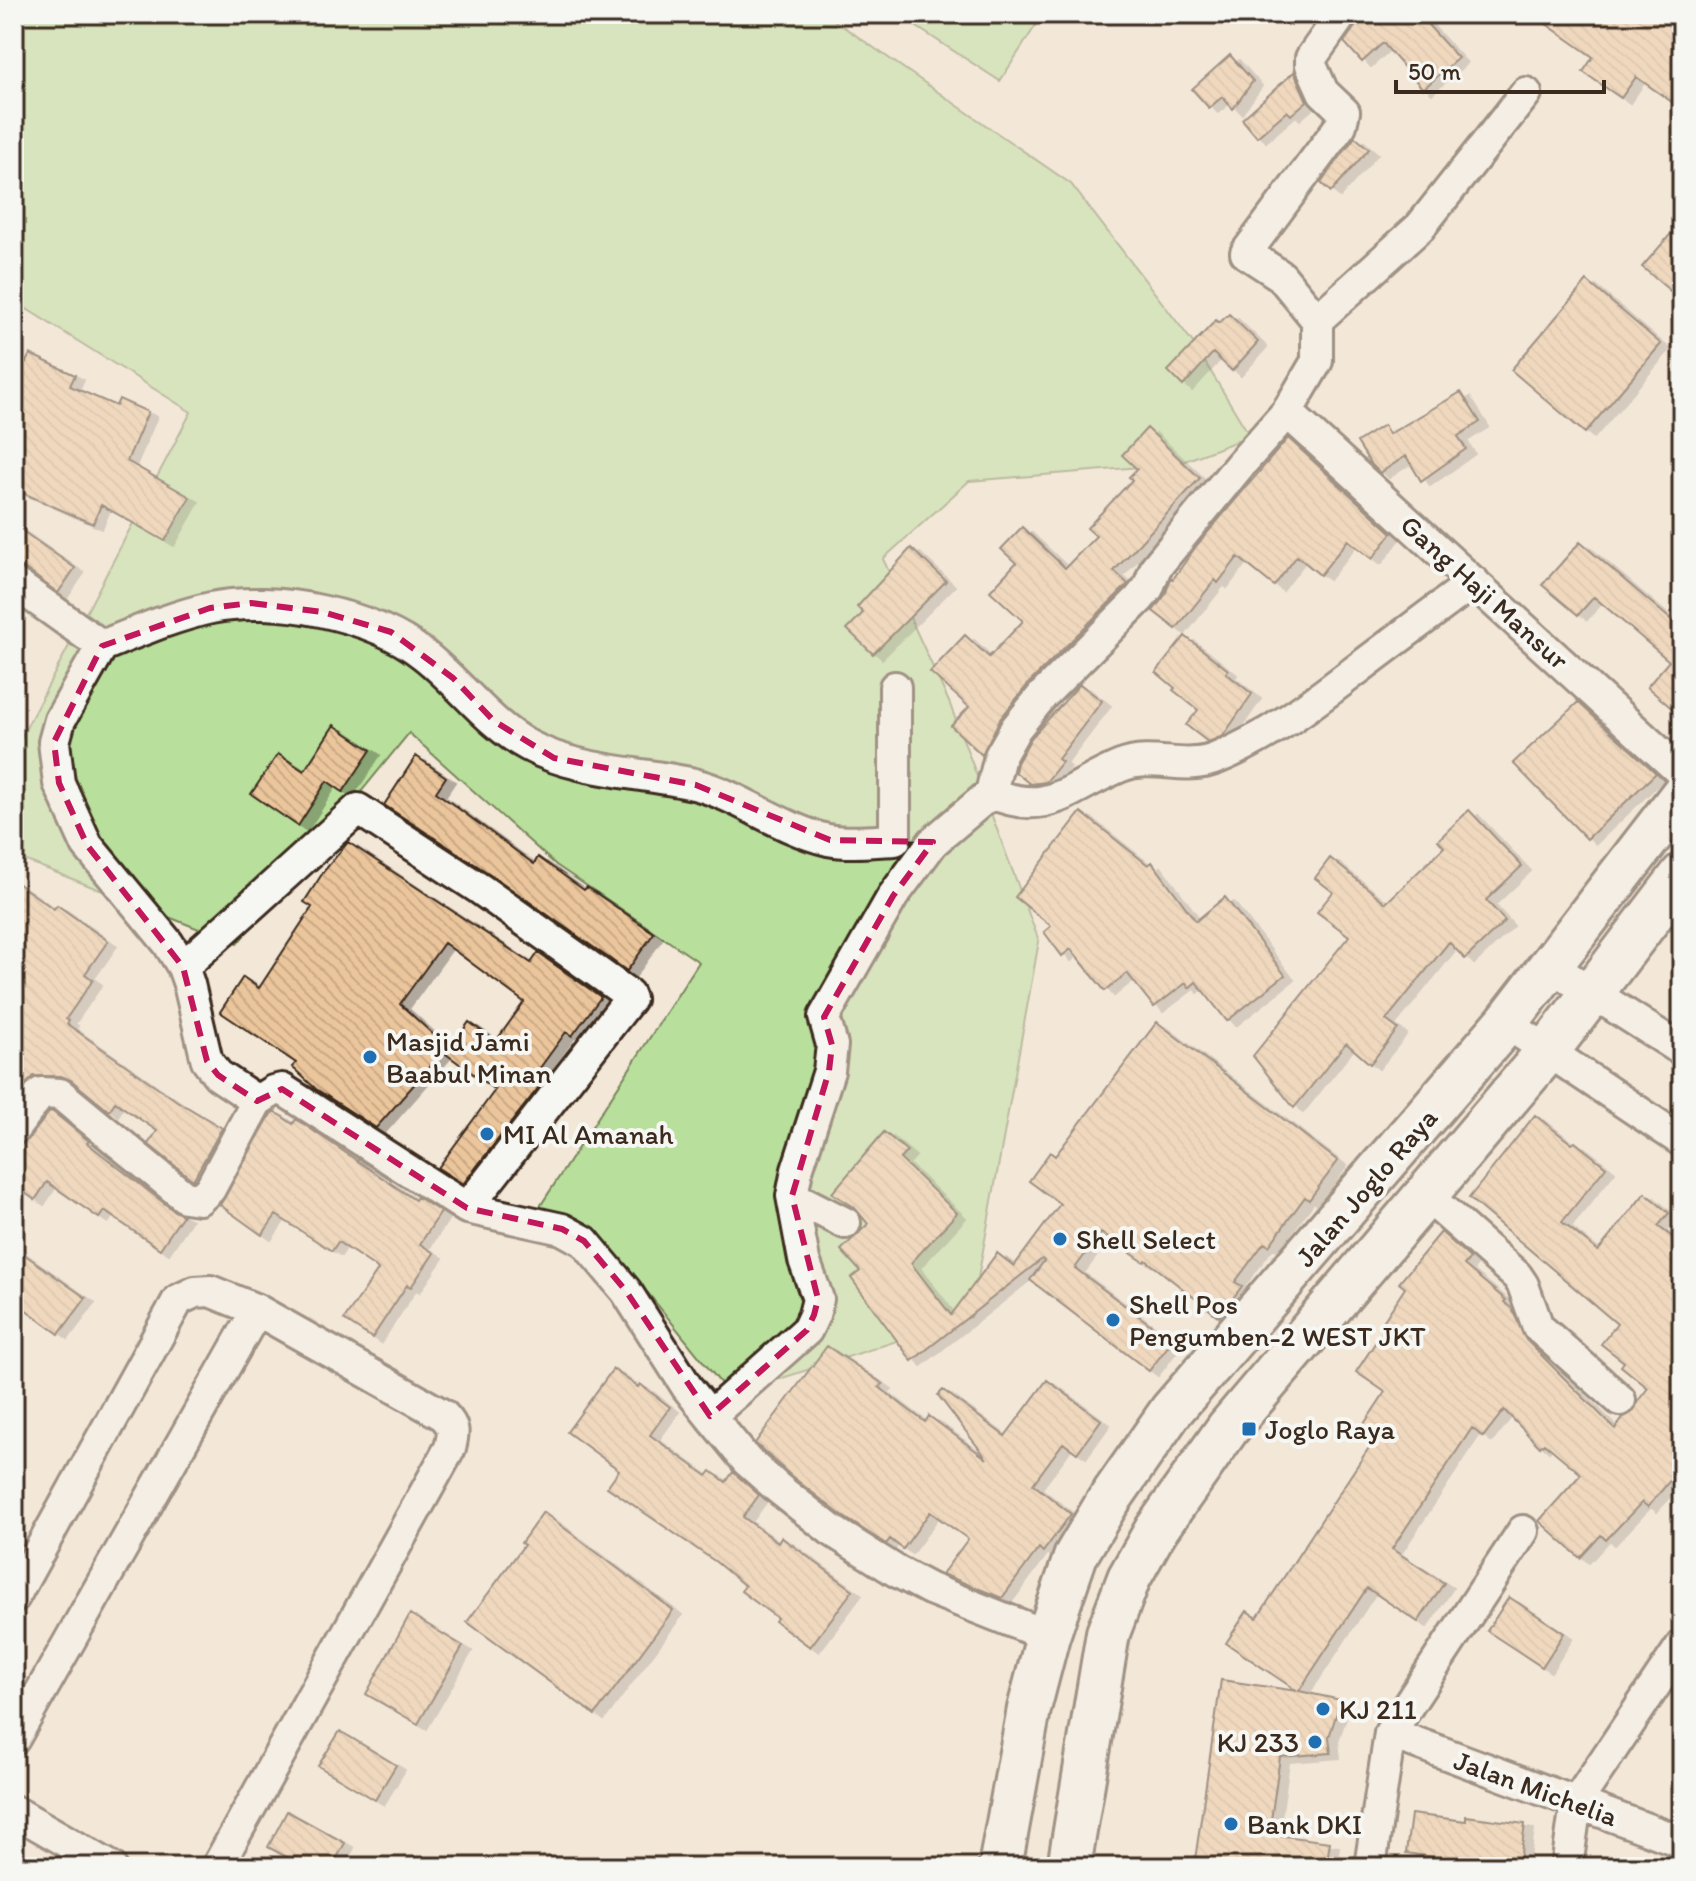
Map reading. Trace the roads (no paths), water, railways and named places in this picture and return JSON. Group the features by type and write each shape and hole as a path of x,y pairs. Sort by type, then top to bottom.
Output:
{"main road":[{"name":"Jalan Joglo Raya","path":"1000,1867 1029,1709 1048,1636 1076,1555 1107,1503 1171,1411 1506,1023 1682,795"},
{"name":"Jalan Joglo Raya","path":"1069,1867 1108,1633 1129,1578 1156,1530 1228,1428 1547,1052 1682,875"},
{"path":"1029,1709 1092,1719"}],"street":[{"path":"710,1416 807,1330 814,1315 818,1299 804,1260 792,1196 797,1170 829,1071 832,1045 824,1017 893,896 933,842 991,793 1000,756 1016,728 1043,695 1139,599 1148,588 1156,567 1287,412 1317,361 1317,320 1281,276 1246,253 1341,125 1344,112 1323,92 1311,65 1314,51 1342,14"},
{"path":"1317,320 1420,227 1526,93"},
{"name":"Gang Haji Mansur","path":"1287,412 1682,773"},
{"path":"991,793 1023,804 1042,803 1124,765 1147,759 1190,765 1214,759 1258,740 1474,582"},
{"path":"14,583 102,646"},
{"path":"257,1101 218,1075 207,1061 183,967 168,943 87,845 59,783 54,742 60,720 102,646 210,608 251,603 323,612 391,632 411,644 453,678 494,721 526,745 554,758 696,785 830,840 933,842"},
{"path":"895,687 895,840"},
{"path":"183,967 358,809 480,889 628,994 630,999 467,1208"},
{"path":"1552,967 1682,1050"},
{"path":"1506,1023 1682,1141"},
{"path":"14,1129 41,1093 60,1094 185,1197 199,1199 210,1189 257,1101 282,1089 467,1208 562,1229 584,1241 626,1291 687,1387 747,1461 779,1489 857,1548 930,1589 1048,1636"},
{"path":"1426,1195 1517,1276 1538,1327 1620,1400"},
{"path":"792,1196 845,1223"},
{"path":"14,1597 178,1300 195,1292 210,1291 257,1310 443,1415 452,1424 454,1431 450,1448 217,1867"},
{"path":"14,1739 257,1310"},
{"path":"1370,1867 1390,1733 1523,1531"},
{"path":"1567,1867 1576,1803 1682,1645"},
{"name":"Jalan Michelia","path":"1390,1733 1682,1842"},
{"path":"14,1811 111,1867"}],"place":[{"name":"Masjid Jami Baabul Minan","path":"370,1057"},
{"name":"MI Al Amanah","path":"487,1134"},
{"name":"Shell Select","path":"1060,1239"},
{"name":"Shell Pos Pengumben-2 WEST JKT","path":"1113,1320"},
{"name":"Joglo Raya","path":"1249,1429"},
{"name":"KJ 211","path":"1323,1709"},
{"name":"KJ 233","path":"1315,1742"},
{"name":"Bank DKI","path":"1231,1824"}]}
